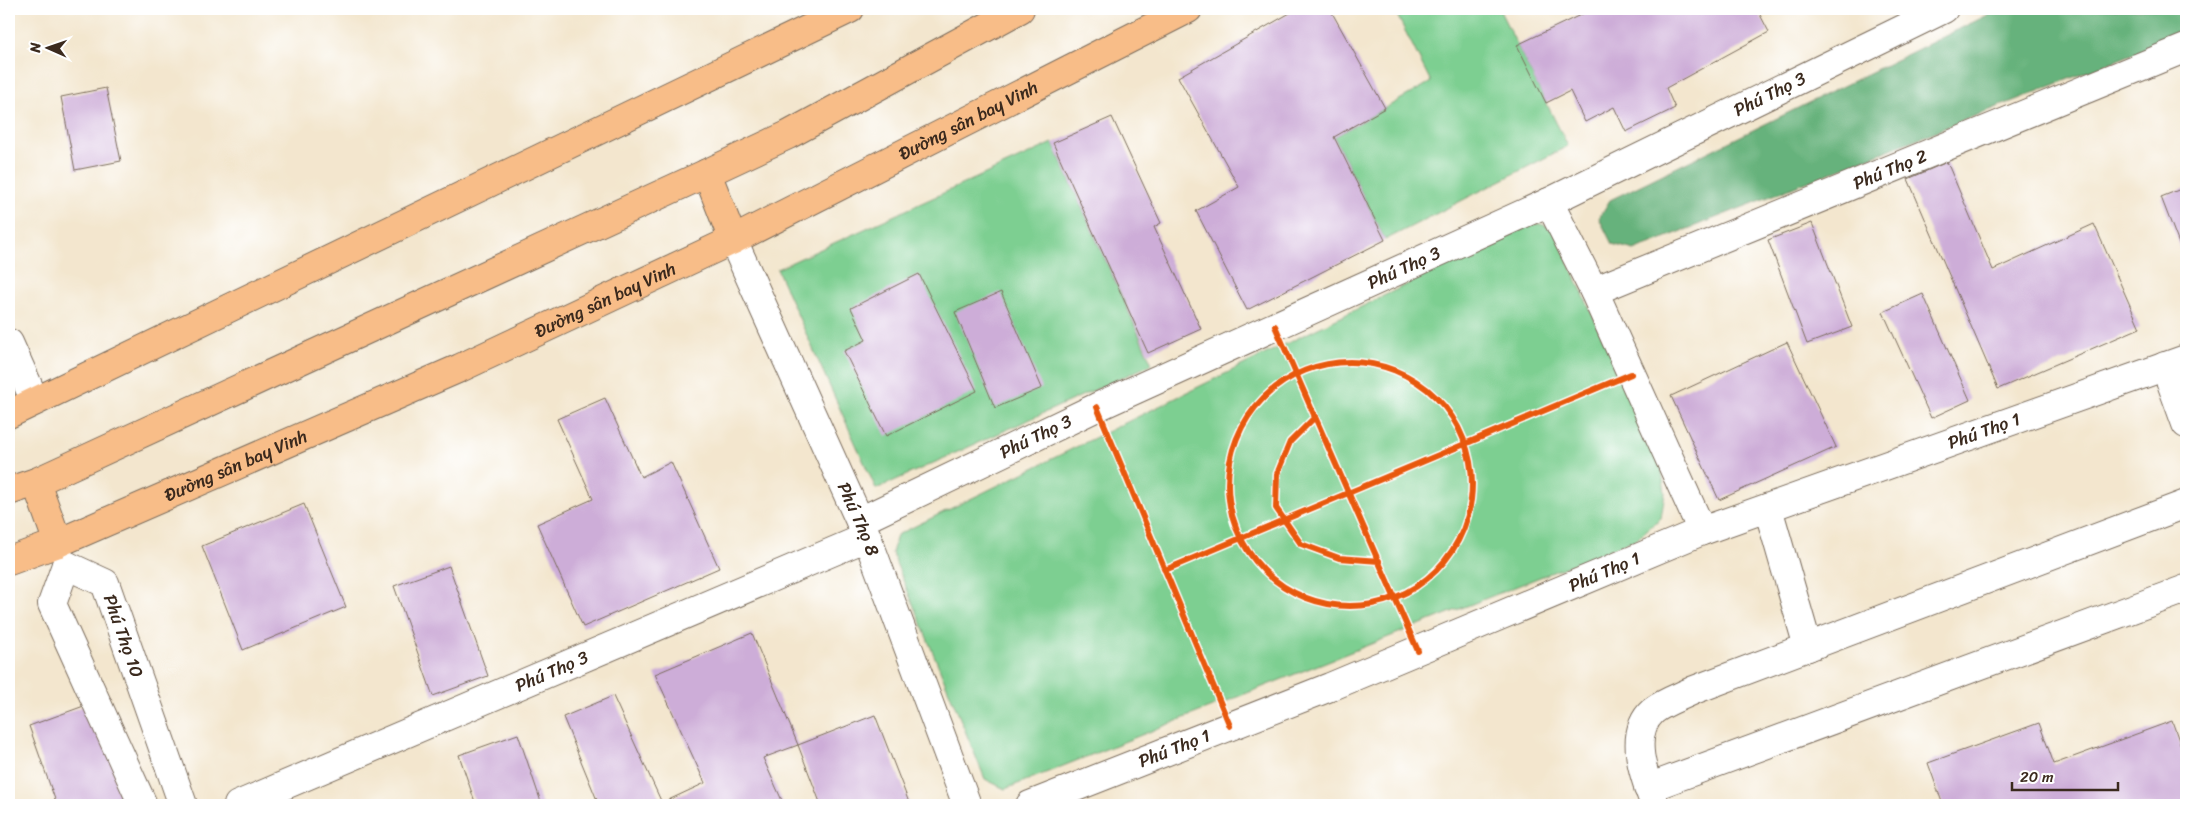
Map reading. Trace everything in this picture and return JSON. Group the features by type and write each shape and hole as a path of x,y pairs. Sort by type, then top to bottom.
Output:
{"main road":[{"path":"9,414 850,9"},
{"path":"9,492 36,482 788,135 1020,9"},
{"name":"Đường sân bay Vinh","path":"9,561 62,554 460,368 733,240 1188,9"},
{"path":"707,173 733,240"},
{"path":"36,482 62,554"}],"street":[{"name":"Phú Thọ 3","path":"238,805 863,529 1098,407 1549,202 1944,9"},
{"name":"Phú Thọ 2","path":"1594,291 2186,48"},
{"path":"1549,202 1594,291 1702,531"},
{"name":"Phú Thọ 8","path":"733,240 863,529 967,805"},
{"path":"9,343 35,401"},
{"path":"2176,362 2186,424"},
{"name":"Phú Thọ 1","path":"1030,805 1330,687 1702,531 2176,362"},
{"path":"2186,504 1694,690 1652,712 1644,722 1640,743 1643,775 1652,797 2186,589"},
{"path":"1768,508 1808,647"},
{"path":"62,554 52,604 144,805"},
{"name":"Phú Thọ 10","path":"62,554 106,583 183,805"}],"green space":[{"path":"1394,9 1499,9 1568,146 1385,240 1334,137 1431,82"},
{"path":"2000,9 2186,9 2186,33 1634,250 1612,244 1599,218 1610,200"},
{"path":"1053,143 1152,364 876,489 777,269"},
{"path":"1530,224 1541,224 1554,230 1661,466 1665,493 1661,518 1636,539 1005,789 985,779 892,553 897,535"}],"building":[{"path":"1297,9 1330,9 1385,108 1334,137 1385,240 1247,310 1196,211 1239,187 1178,77"},
{"path":"1593,9 1757,9 1769,32 1666,88 1675,108 1626,132 1614,107 1585,122 1570,91 1546,103 1517,45"},
{"path":"106,88 121,161 75,170 61,97"},
{"path":"1112,117 1161,223 1154,227 1201,329 1148,353 1053,143"},
{"path":"1947,162 1993,270 2094,224 2140,328 1998,389 1908,179"},
{"path":"2186,187 2186,262 2161,197"},
{"path":"1812,223 1852,327 1807,344 1768,240"},
{"path":"919,274 977,391 886,436 844,351 866,340 851,308"},
{"path":"1001,292 1042,388 995,408 955,312"},
{"path":"1923,294 1970,400 1931,418 1883,312"},
{"path":"1787,342 1836,447 1719,500 1671,396"},
{"path":"605,398 641,477 671,462 719,568 583,627 537,524 593,499 557,419"},
{"path":"304,504 346,607 243,650 202,546"},
{"path":"449,566 488,676 433,696 394,586"},
{"path":"752,633 798,745 763,758 784,805 663,805 662,803 705,783 655,674"},
{"path":"613,696 662,803 655,805 599,805 563,717"},
{"path":"92,703 129,805 57,805 29,726"},
{"path":"875,715 910,805 821,805 798,745"},
{"path":"2172,721 2186,760 2186,805 1943,805 1928,763 2039,723 2054,764"},
{"path":"518,734 542,805 476,805 459,755"}],"cycle path":[{"path":"1275,326 1418,651"},
{"path":"1350,362 1374,364 1397,371 1418,383 1436,398 1451,416 1463,437 1470,460 1472,484 1470,508 1463,531 1451,552 1436,570 1418,585 1397,597 1374,604 1350,606 1326,604 1303,597 1282,585 1264,570 1249,552 1237,531 1230,508 1228,484 1230,460 1237,437 1249,416 1264,398 1282,383 1303,371 1326,364 1350,362"},
{"path":"1165,570 1631,374"},
{"path":"1097,407 1230,726"},
{"path":"1315,417 1290,442 1277,474 1276,508 1301,544 1339,558 1379,561"}]}
